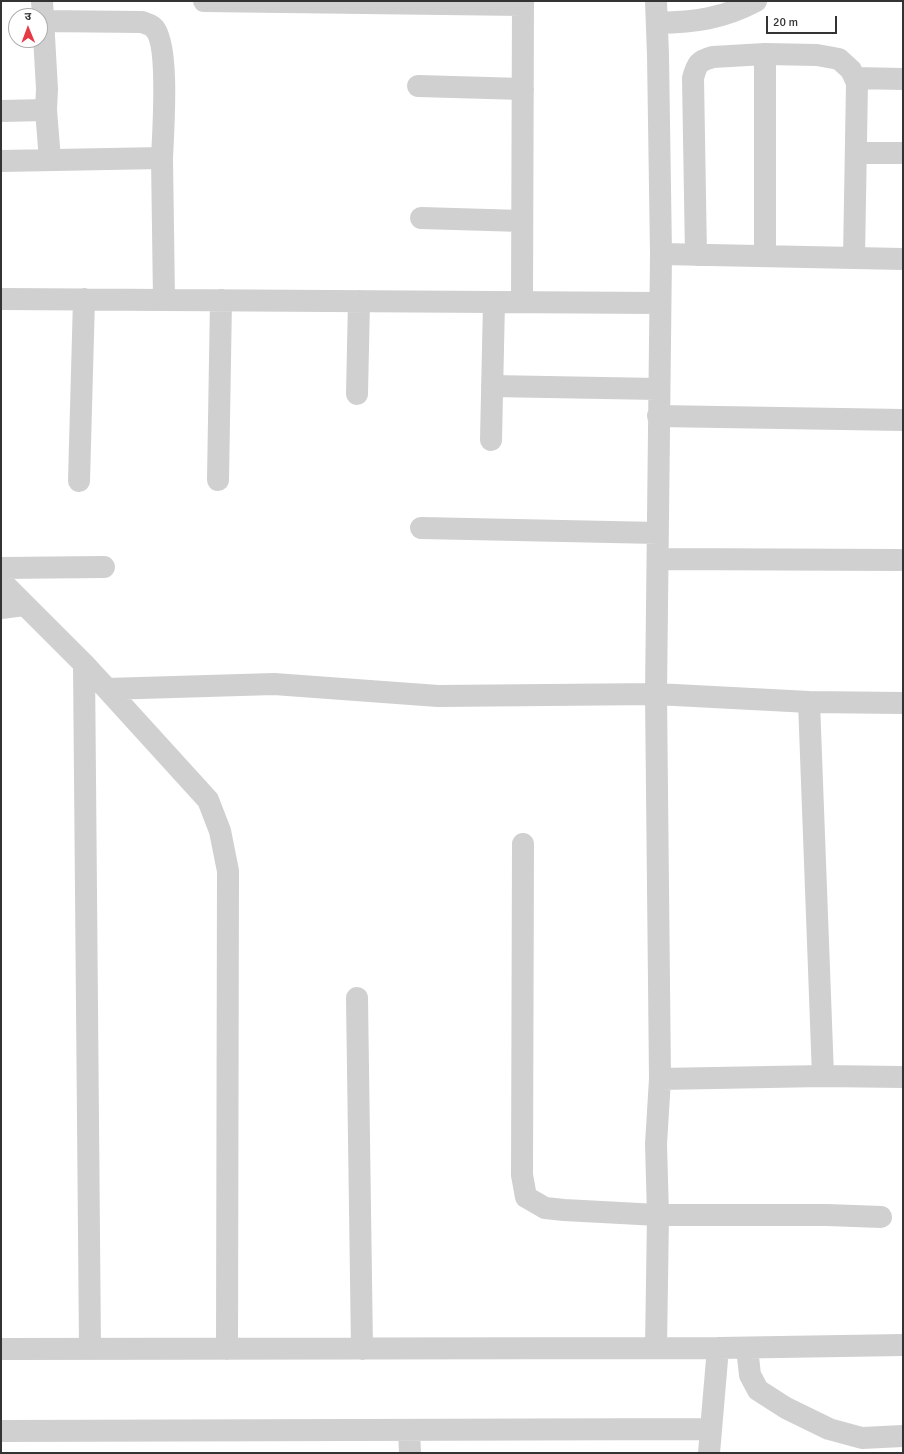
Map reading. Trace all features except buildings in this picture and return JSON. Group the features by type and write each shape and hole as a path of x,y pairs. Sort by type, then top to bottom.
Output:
{"street":[{"path":"204,1 523,3 522,302"},
{"path":"656,1 660,254 656,694 660,1079 656,1144 658,1215 656,1348"},
{"path":"657,23 693,22 716,17 738,11 756,1"},
{"path":"48,12 142,22 154,27 160,39 164,62 162,158 164,300"},
{"path":"44,48 47,89 46,110 50,160"},
{"path":"696,255 693,78 697,64 705,59 713,57 765,54 817,55 839,59 851,70 857,83 854,258"},
{"path":"765,54 765,256"},
{"path":"854,78 903,79"},
{"path":"418,86 523,89"},
{"path":"1,110 46,110"},
{"path":"856,153 903,153"},
{"path":"1,161 162,158"},
{"path":"422,218 522,220"},
{"path":"660,254 903,259"},
{"path":"1,298 660,303"},
{"path":"79,481 84,299"},
{"path":"218,480 221,300"},
{"path":"357,394 359,301"},
{"path":"491,440 494,302"},
{"path":"492,386 658,389"},
{"path":"658,416 903,420"},
{"path":"421,528 658,533"},
{"path":"658,559 903,560"},
{"path":"1,568 104,567"},
{"path":"1,581 84,664 208,800 220,831 228,871 227,1349"},
{"path":"1,608 24,605"},
{"path":"84,664 90,1349"},
{"path":"107,689 274,684 438,696 656,694 809,702 903,703"},
{"path":"809,702 823,1076"},
{"path":"523,844 522,1174 526,1197 545,1208 658,1215 881,1216"},
{"path":"356,998 362,1349"},
{"path":"660,1079 823,1076 903,1077"},
{"path":"1,1349 747,1348 903,1345"},
{"path":"709,1453 718,1348"},
{"path":"747,1348 750,1375 758,1390 786,1408 829,1429 862,1438 903,1436"},
{"path":"409,1430 410,1453"},
{"path":"1,1431 710,1430"}]}
